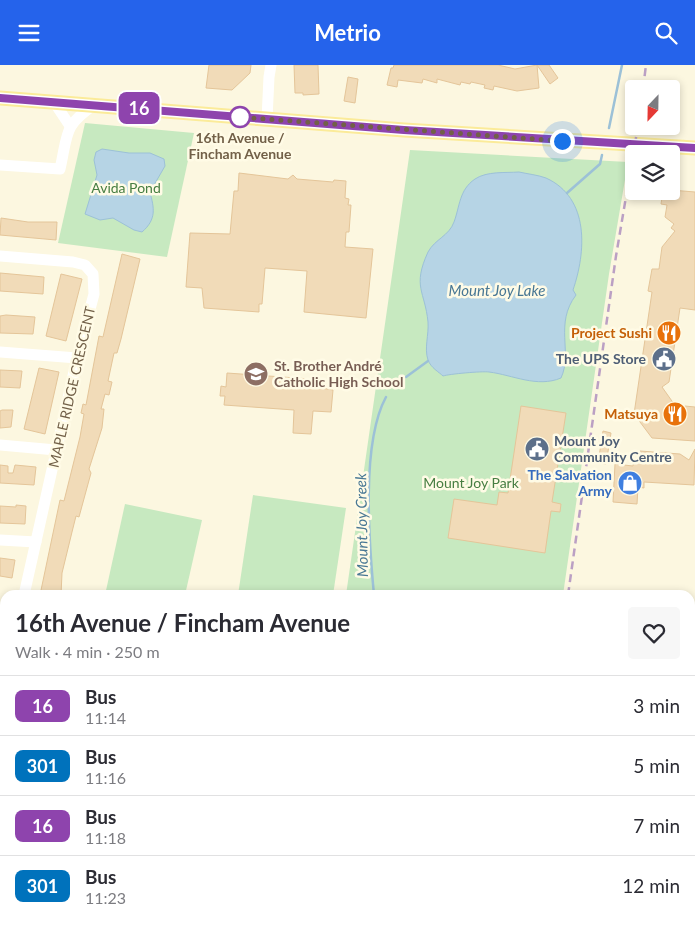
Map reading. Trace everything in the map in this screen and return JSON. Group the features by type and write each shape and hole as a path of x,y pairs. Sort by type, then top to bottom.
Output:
{"main road":[{"path":"0,98 616,145 695,148"}],"street":[{"path":"267,119 271,65"},
{"path":"54,102 70,126"},
{"path":"0,165 60,169 70,126 76,117 94,105"},
{"name":"MAPLE RIDGE CRESCENT","path":"0,257 73,262 85,265 93,274 94,294 77,358 25,590"},
{"path":"0,352 77,358"},
{"path":"0,445 56,450"},
{"path":"0,540 36,542"}],"green space":[{"name":"Avida Pond","path":"85,123 194,133 167,257 58,243"},
{"name":"Mount Joy Park","path":"410,150 625,162 625,180 609,274 564,590 347,590"},
{"path":"253,495 346,508 334,590 239,590"},
{"path":"125,504 202,520 186,590 106,590"}],"water":[{"name":"Avida Pond","path":"102,149 129,153 150,153 164,159 165,166 150,192 153,208 152,218 142,232 134,230 113,218 100,220 85,214 97,175 94,160 96,152"},
{"name":"Mount Joy Lake","path":"519,172 546,178 560,187 571,199 581,227 580,259 573,290 576,295 566,317 565,358 561,378 543,382 485,372 443,376 431,365 427,355 428,322 420,281 423,264 434,244 452,227 463,193 470,183 480,176"}],"building":[{"path":"209,65 251,65 250,73 232,90 206,88"},
{"path":"294,65 318,65 319,94 303,95 303,93 295,93"},
{"path":"394,65 498,65 515,69 537,65 539,88 517,91 494,86 493,90 484,88 485,85 471,82 470,84 461,82 460,85 437,79 437,83 423,79 422,83 398,80 397,87 387,85 391,68"},
{"path":"537,65 549,65 558,78 550,84"},
{"path":"348,77 358,79 355,103 344,101"},
{"path":"239,173 288,179 293,175 297,179 333,182 334,180 346,181 345,198 349,199 348,205 351,205 349,232 346,232 345,247 373,249 366,318 304,312 307,271 265,268 262,304 259,304 259,312 204,308 202,288 186,287 190,233 230,234 234,191 238,191"},
{"path":"680,191 695,192 695,310 680,308 669,382 662,387 679,411 685,406 695,407 695,441 652,438 634,414 652,292 648,291 652,269 659,269 662,247 675,231 671,228 674,224 665,217 667,205 661,204 662,200 680,200"},
{"path":"1,218 28,222 57,222 56,240 0,235"},
{"path":"122,254 140,259 121,339 117,353 114,353 108,381 112,382 109,395 105,394 101,409 104,409 102,428 89,469 91,473 79,517 76,516 62,573 61,590 41,590 60,500 64,501 80,437 84,414 81,413 83,404 86,405 99,336 103,337"},
{"path":"0,273 44,277 43,294 0,291"},
{"path":"61,274 82,279 66,341 46,336"},
{"path":"0,316 35,317 33,334 0,333"},
{"path":"39,368 59,372 45,434 24,429"},
{"path":"0,370 22,371 20,388 0,387"},
{"path":"227,373 310,379 310,386 333,390 331,412 313,411 311,434 293,433 294,410 224,405 225,396 220,396 221,386 226,387"},
{"name":"Mount Joy Community Centre","path":"521,406 566,413 552,502 561,504 560,512 551,511 545,553 448,538 454,499 497,505 499,492 508,493"},
{"path":"13,410 11,427 0,428 0,411"},
{"path":"603,431 611,433 606,464 598,463"},
{"path":"695,449 694,485 644,482 644,488 638,487 637,504 613,502 615,464 633,466 634,460 639,461 640,451 680,454 689,460"},
{"path":"0,465 8,466 8,473 13,473 15,465 36,467 34,485 0,483"},
{"path":"16,505 26,506 25,524 0,523 0,506 16,507"},
{"path":"0,558 15,560 12,578 0,576"}],"waterway":[{"name":"Mount Joy Creek","path":"609,128 622,65"},
{"name":"Mount Joy Creek","path":"567,193 600,164 602,155"},
{"name":"Mount Joy Creek","path":"406,377 428,361"},
{"name":"Mount Joy Creek","path":"374,590 369,521 370,466 378,417 386,397"}],"railway":[{"path":"644,80 646,65"},
{"path":"569,590 616,256 636,135"}],"bus line":[{"name":"16","path":"0,98 404,130 635,146 695,148"}],"place":[{"name":"16th Avenue / Fincham Avenue","path":"240,117"},
{"name":"Project Sushi","path":"669,333"},
{"name":"The UPS Store","path":"664,359"},
{"name":"St. Brother André Catholic High School","path":"256,374"},
{"name":"Matsuya","path":"675,414"},
{"name":"Mount Joy Community Centre","path":"537,449"},
{"name":"The Salvation Army","path":"630,483"}],"route":[{"path":"240,117 238,117 562,141"}]}
